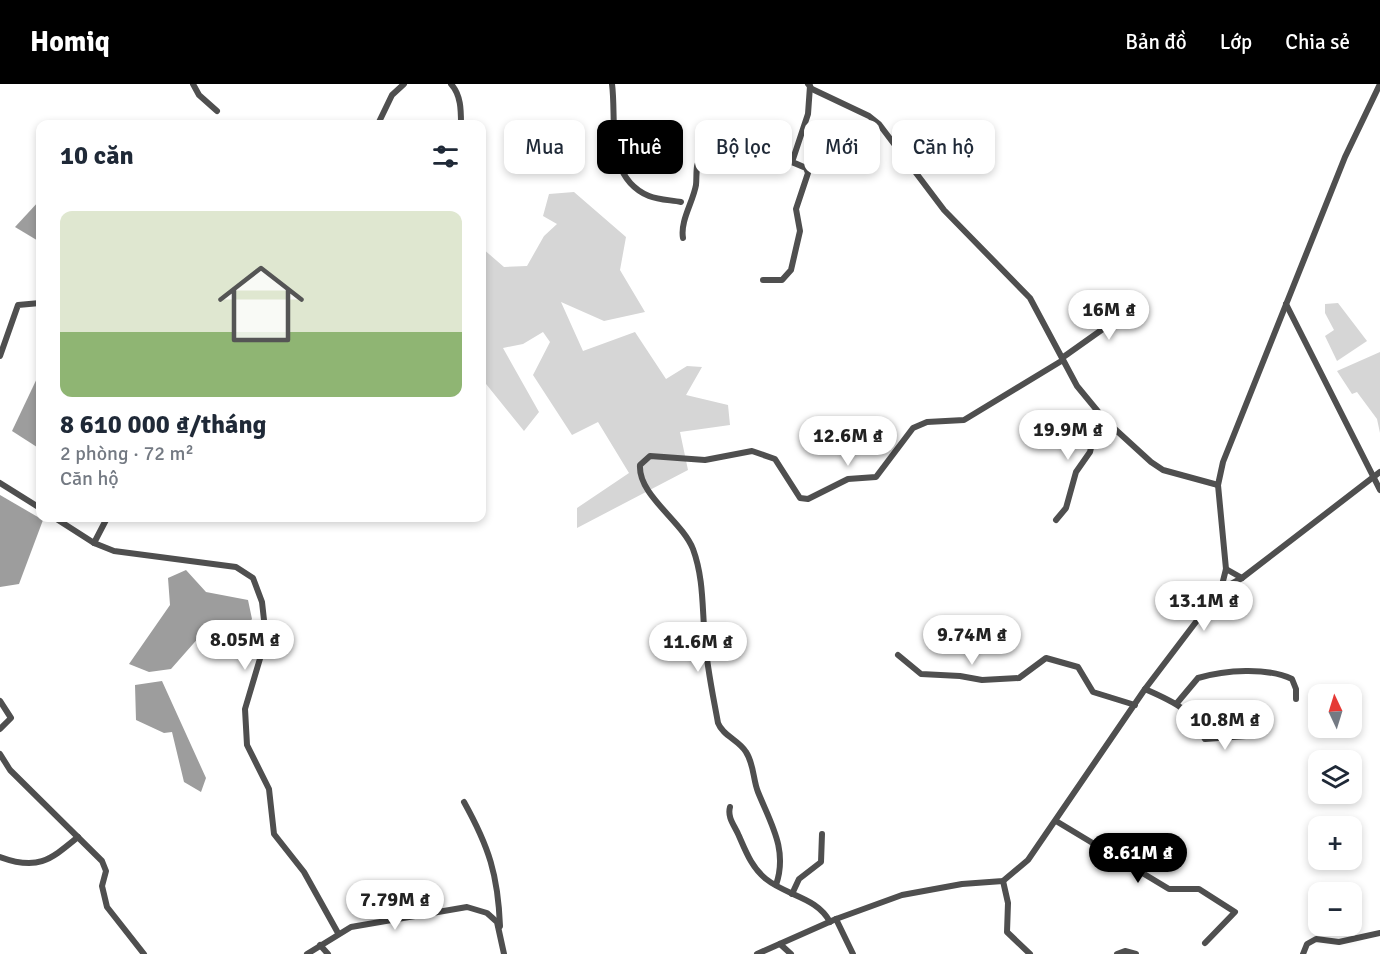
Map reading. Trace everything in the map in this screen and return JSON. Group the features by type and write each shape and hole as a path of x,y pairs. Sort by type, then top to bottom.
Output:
{"street":[{"path":"192,84 199,95 217,111"},
{"path":"380,120 392,95 404,84"},
{"path":"451,84 456,90 461,107 461,120"},
{"path":"612,84 615,149 621,169 632,184 650,196 681,202"},
{"path":"757,954 833,920 914,892 962,884 1003,881 1035,852 1145,690 1221,589 1226,568 1218,485 1223,462 1345,157 1380,84"},
{"path":"763,280 782,280 791,270 800,231 796,209 808,173 806,168 792,162 808,114 809,85 869,116 879,124 944,210 1030,298 1082,393 1105,420 1163,470 1218,485"},
{"path":"683,238 684,221 690,207 695,174"},
{"path":"0,356 18,305 36,303"},
{"path":"1286,304 1380,490"},
{"path":"776,885 780,873 780,858 772,820 757,790 747,753 722,730 718,723 705,644 703,588 693,550 683,532 644,484 640,465 650,456 705,460 752,451 776,459 800,498 807,499 848,479 876,477 913,428 927,422 964,420 1063,359 1117,319 1145,305"},
{"path":"1056,519 1066,508 1076,472 1090,452 1094,435 1105,420"},
{"path":"1221,589 1242,578 1380,471"},
{"path":"0,483 36,506"},
{"path":"61,522 94,543 114,551 236,567 253,578 262,602 264,635 255,681 245,709 247,745 269,789 274,834 304,872 338,933"},
{"path":"94,543 105,522"},
{"path":"1226,568 1242,578"},
{"path":"898,655 921,674 960,676 982,680 1019,678 1046,658 1078,667 1090,688 1098,695 1135,705"},
{"path":"1177,703 1198,678 1253,672 1284,675 1292,680 1296,689 1296,699"},
{"path":"1145,690 1177,703 1195,719 1205,739 1246,736"},
{"path":"0,701 11,718 0,729"},
{"path":"0,754 10,770 105,866 102,892 106,907 144,954"},
{"path":"464,802 487,847 497,882 504,954"},
{"path":"730,807 729,816 744,850 764,877 822,908 833,920 853,954"},
{"path":"1056,821 1169,889 1199,889 1235,912 1205,943"},
{"path":"792,894 799,879 821,862 822,834"},
{"path":"0,857 18,863 46,862 78,837"},
{"path":"1003,881 1008,903 1007,932 1030,954"},
{"path":"307,954 338,933 360,924 461,907 487,913 500,927"},
{"path":"1303,954 1307,944 1316,939 1339,942 1380,933"},
{"path":"1017,943 1022,954"},
{"path":"780,944 791,954"},
{"path":"320,945 328,954"},
{"path":"1117,954 1125,951 1136,954"}],"shaded area":[{"path":"574,192 626,237 620,270 645,312 604,321 561,302 583,351 635,332 666,379 687,366 702,367 686,395 728,405 730,425 680,432 688,470 577,528 577,508 629,473 598,422 572,435 533,375 550,342 543,332 523,344 503,348 539,412 524,431 486,384 486,251 504,267 527,266 544,236 557,224 543,216 549,194"},
{"path":"36,204 36,240 15,227"},
{"path":"1338,303 1367,341 1337,361 1325,336 1334,330 1325,313 1325,304"},
{"path":"1380,352 1380,433 1377,419 1357,392 1352,394 1337,371"},
{"path":"36,380 36,446 12,431"},
{"path":"0,495 36,516 36,522 42,522 19,584 0,587"},
{"path":"186,570 206,592 248,600 252,619 236,641 208,627 171,669 149,672 129,664 170,605 168,578"},
{"path":"162,681 206,778 201,792 184,782 172,732 164,733 136,720 135,685"}]}
